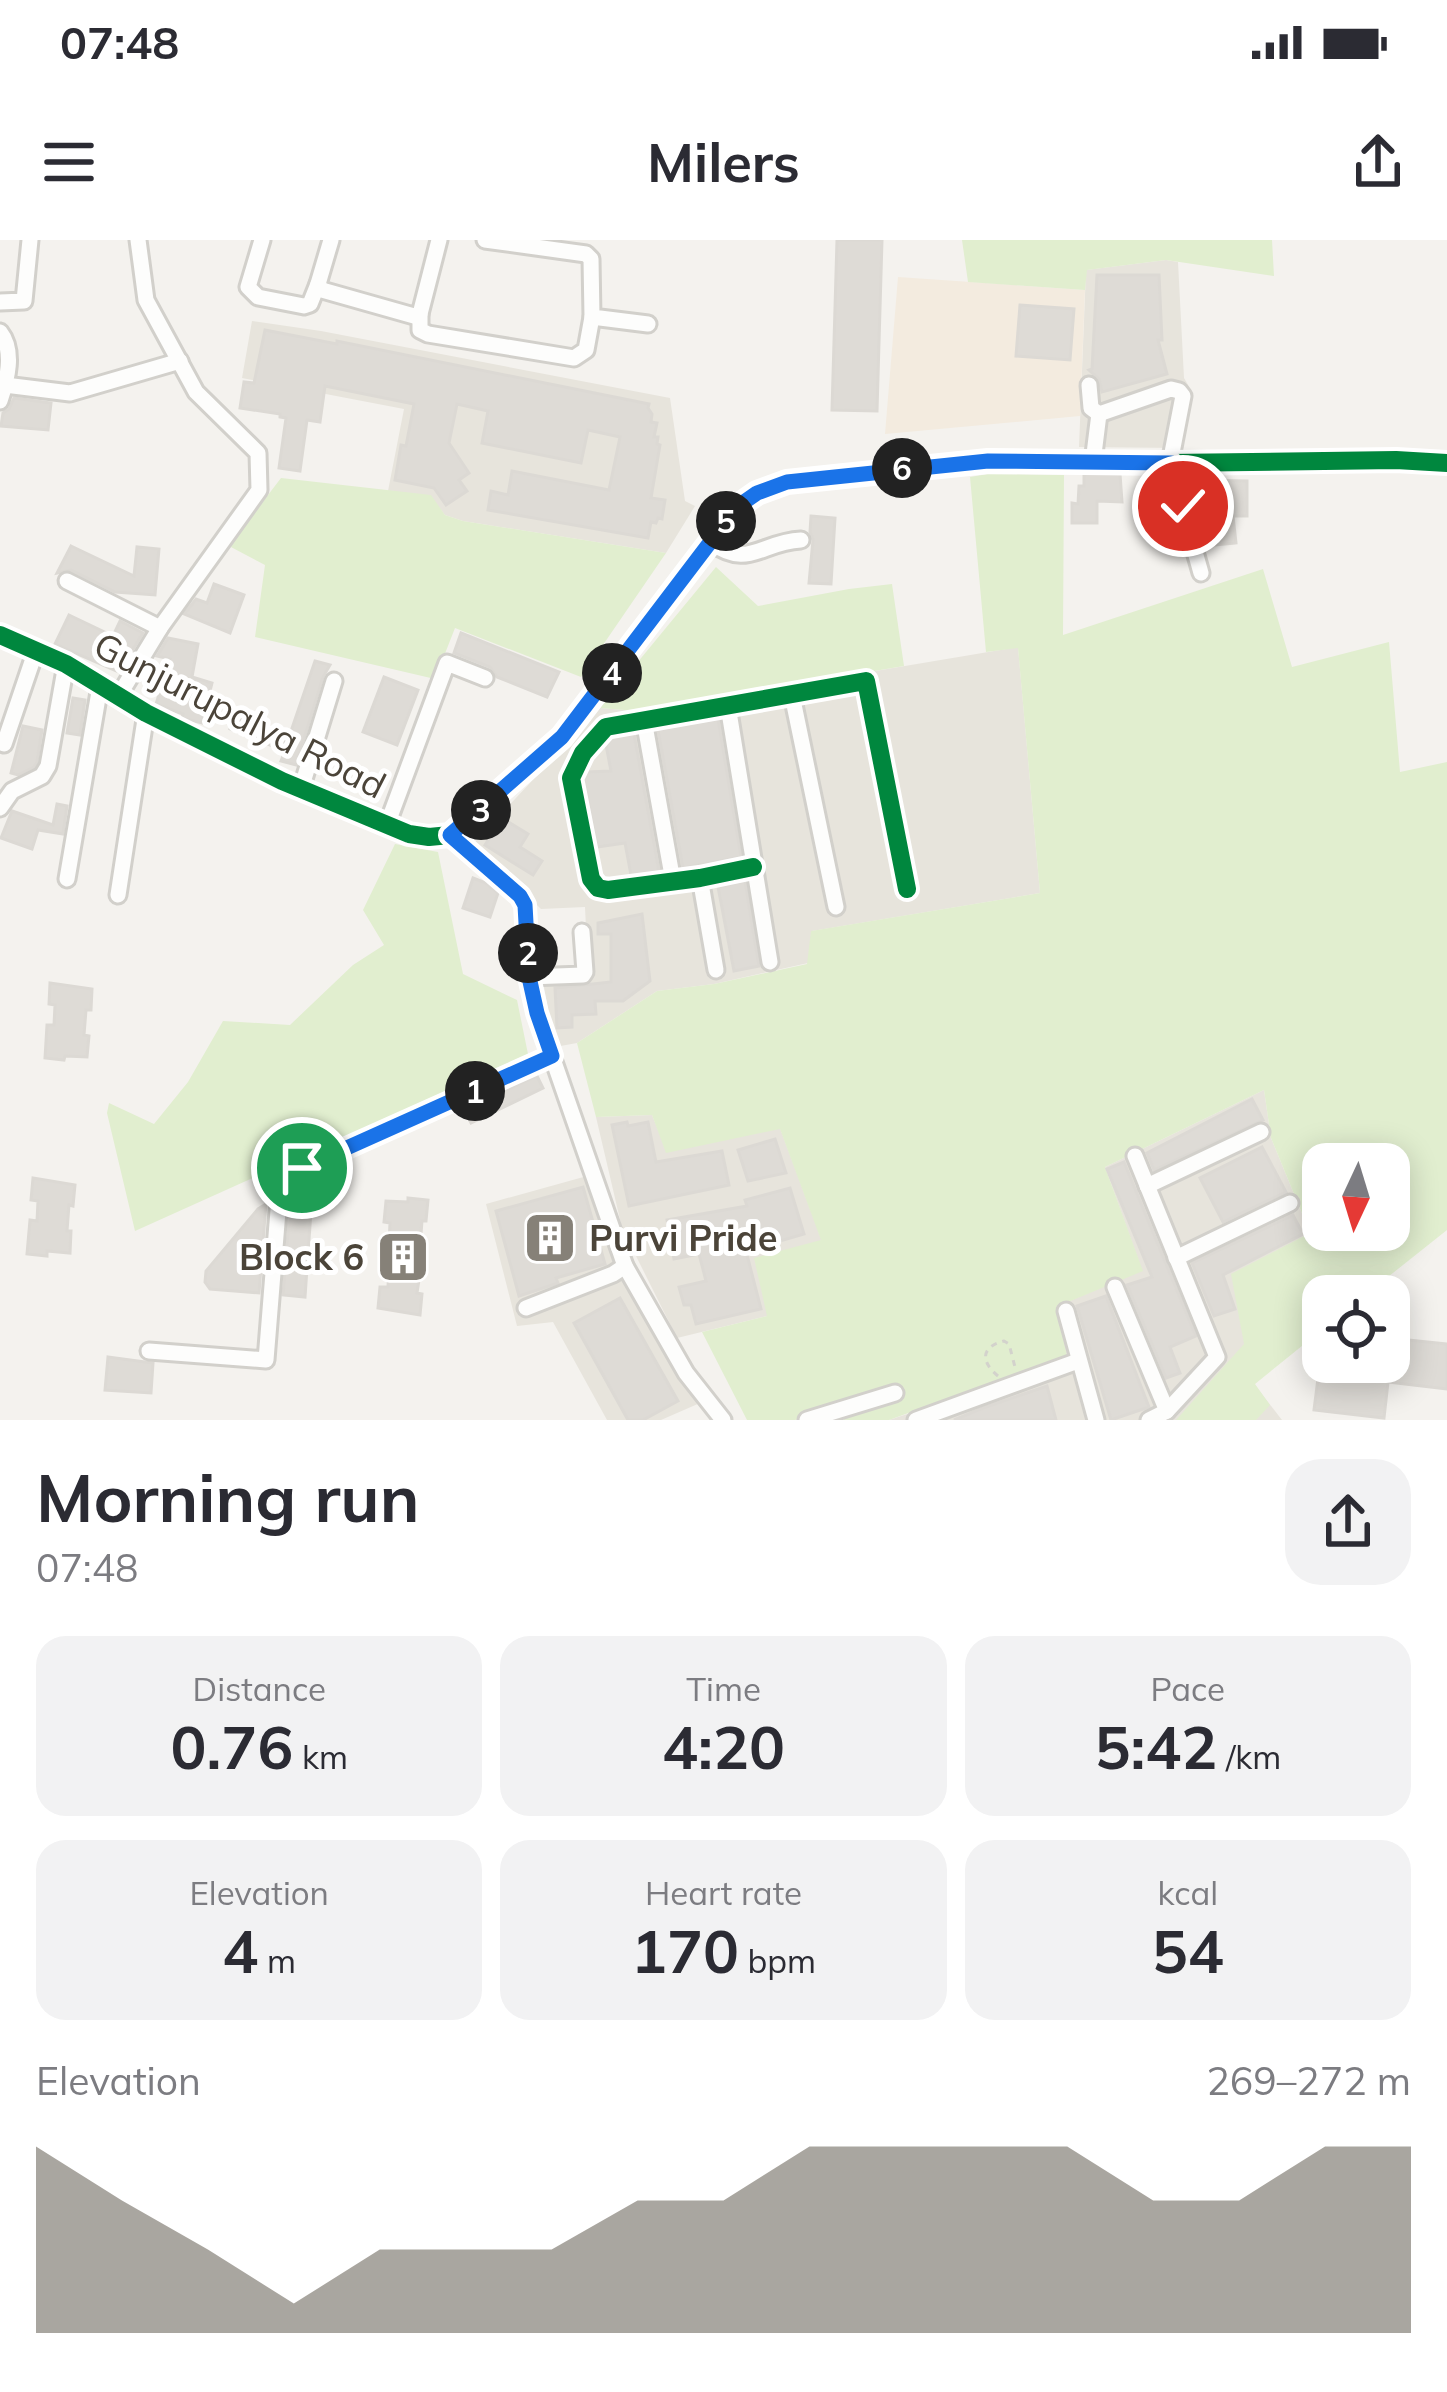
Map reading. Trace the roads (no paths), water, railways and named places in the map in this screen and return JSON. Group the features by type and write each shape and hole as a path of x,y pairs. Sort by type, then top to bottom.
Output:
{"street":[{"path":"0,302 24,301 30,240"},
{"path":"118,697 160,628 259,490 258,453 196,392 146,300 138,240"},
{"path":"262,240 248,287 258,297 304,306 310,304 332,240"},
{"path":"439,240 420,330 574,358 586,350 592,317 591,260 586,254 485,240"},
{"path":"318,284 327,293 420,314"},
{"path":"592,317 648,324"},
{"path":"0,332 7,341 3,393 78,392 180,361"},
{"path":"1089,385 1091,408 1099,414"},
{"path":"1099,414 1171,389 1183,396 1171,463 1202,573"},
{"path":"1093,462 1099,414"},
{"path":"723,1420 686,1373 625,1266 537,1013 529,977 525,905 450,835 562,737 737,507 757,493 787,482 988,461 1447,463"},
{"path":"710,542 742,556 801,540"},
{"path":"67,581 160,628"},
{"name":"Gunjurupalya Road","path":"0,635 66,664 146,712 301,789 387,825 429,837 450,835"},
{"path":"4,744 36,650"},
{"path":"387,825 447,663 485,678"},
{"path":"0,808 12,791 43,776 48,766 66,664"},
{"path":"301,789 334,681"},
{"path":"753,867 608,890 598,887 591,879 571,778 583,753 605,727 866,681 907,889"},
{"path":"67,879 100,686"},
{"path":"792,694 836,907"},
{"path":"728,706 770,962"},
{"path":"118,896 146,712"},
{"path":"644,720 673,881"},
{"path":"562,737 583,753"},
{"path":"700,878 716,970"},
{"path":"529,977 584,975 582,932"},
{"path":"148,1352 266,1360 284,1178 552,1056"},
{"path":"1148,1186 1261,1132"},
{"path":"1135,1156 1217,1357 1167,1411 1149,1420"},
{"path":"1177,1258 1290,1203"},
{"path":"526,1308 625,1266"},
{"path":"1115,1287 1167,1411"},
{"path":"1066,1311 1096,1420"},
{"path":"916,1420 1078,1361"},
{"path":"807,1420 895,1393"}],"place":[{"name":"Purvi Pride","path":"550,1238"},
{"name":"Block 6","path":"403,1257"}]}
